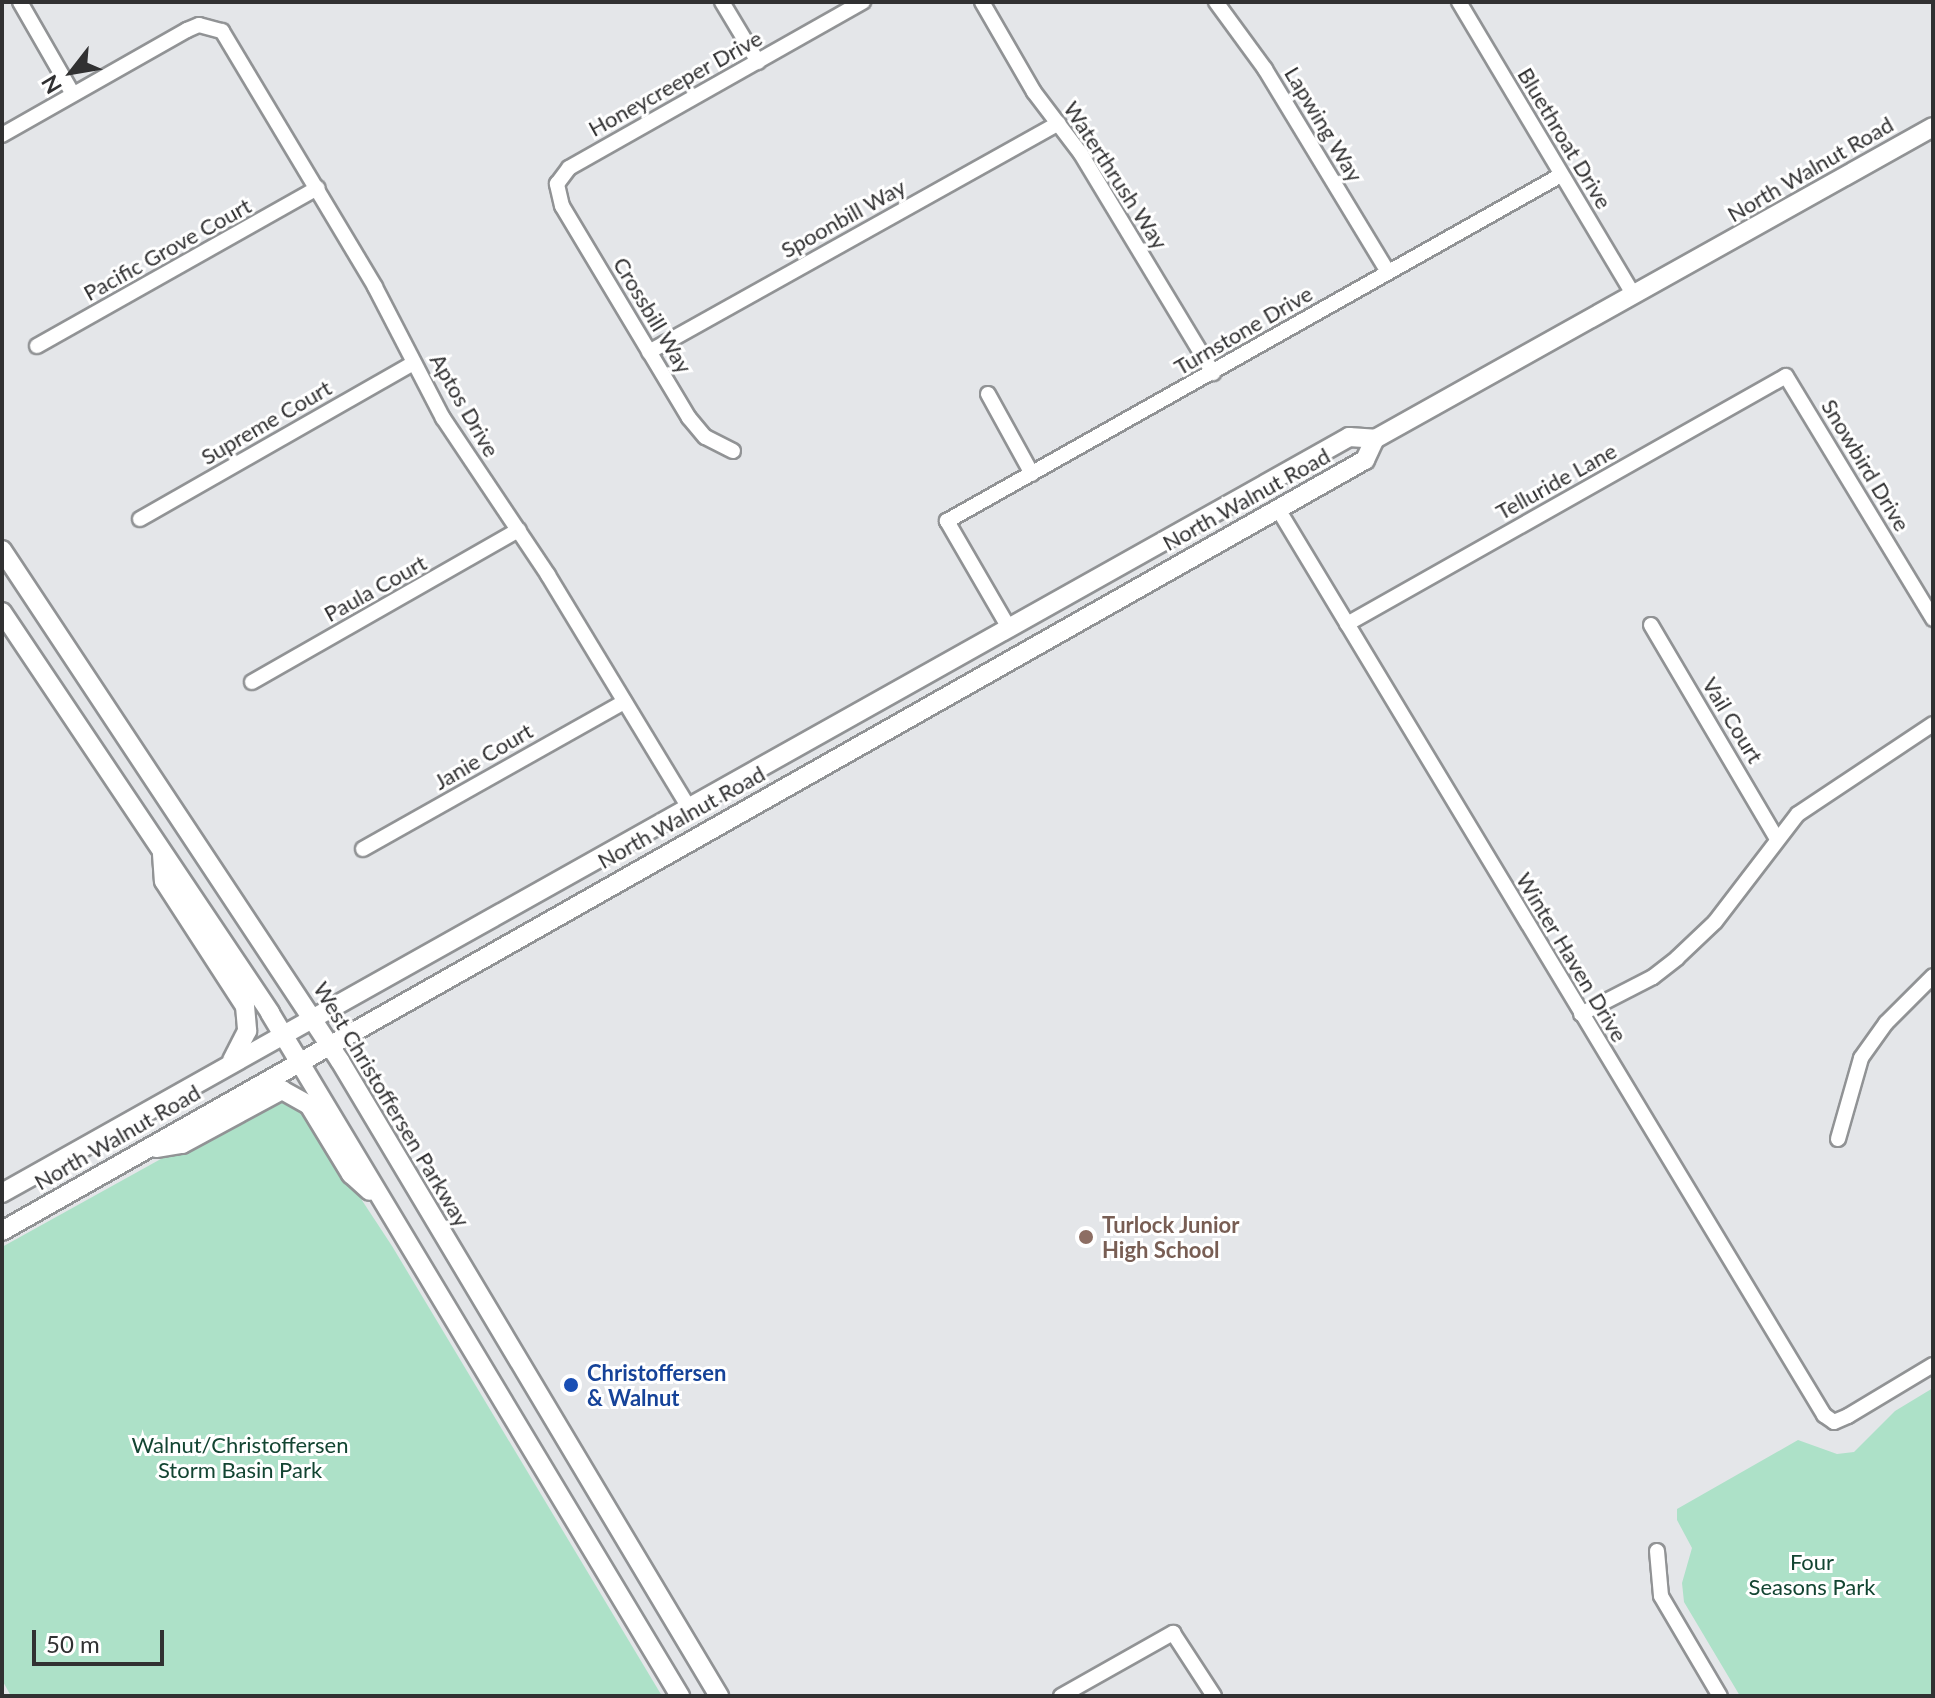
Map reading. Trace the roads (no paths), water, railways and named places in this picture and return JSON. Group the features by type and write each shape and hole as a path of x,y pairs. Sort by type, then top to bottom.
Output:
{"street":[{"path":"2,135 73,94 20,2"},
{"path":"722,2 758,62"},
{"name":"Honeycreeper Drive","path":"557,184 569,168 863,2"},
{"name":"Waterthrush Way","path":"982,2 1213,373"},
{"name":"Lapwing Way","path":"1216,2 1265,69 1388,272"},
{"name":"Bluethroat Drive","path":"1459,2 1634,296"},
{"name":"Aptos Drive","path":"73,94 187,30 210,26 230,40 317,188 454,436 519,530 688,806"},
{"name":"Spoonbill Way","path":"649,352 1058,123"},
{"name":"North Walnut Road","path":"2,1193 312,1016 1349,437 1375,439 1933,127"},
{"name":"Turnstone Drive","path":"1009,628 947,521 1561,175"},
{"name":"Crossbill Way","path":"557,184 562,206 698,429 733,451"},
{"name":"Pacific Grove Court","path":"37,346 317,188"},
{"name":"Supreme Court","path":"140,519 414,363"},
{"name":"Snowbird Drive","path":"1786,376 1933,619"},
{"name":"Telluride Lane","path":"1347,624 1786,376"},
{"path":"988,394 1032,474"},
{"name":"North Walnut Road","path":"2,1231 328,1042 1365,460 1375,439"},
{"name":"Winter Haven Drive","path":"1278,509 1824,1415 1834,1422 1933,1365"},
{"name":"Paula Court","path":"252,682 519,530"},
{"name":"West Christoffersen Parkway","path":"2,550 312,1016 719,1696"},
{"path":"2,612 283,1033 680,1696"},
{"name":"Vail Court","path":"1651,625 1776,837"},
{"name":"Janie Court","path":"363,849 624,702"},
{"path":"1581,1014 1653,977 1677,958 1735,898 1776,837 1798,814 1933,724"},
{"path":"162,852 164,881 245,1006 245,1038 227,1065"},
{"path":"1838,1139 1861,1058 1886,1023 1933,976"},
{"path":"146,1150 182,1144 282,1090 309,1105 351,1174 384,1204"},
{"path":"1657,1551 1661,1596 1720,1696"},
{"path":"1061,1696 1173,1633 1214,1696"}],"place":[{"name":"Turlock Junior High School","path":"1086,1237"},
{"name":"Christoffersen & Walnut","path":"571,1385"}],"park label":[{"name":"Walnut/Christoffersen Storm Basin Park","path":"240,1456"},
{"name":"Four Seasons Park","path":"1812,1574"}]}
